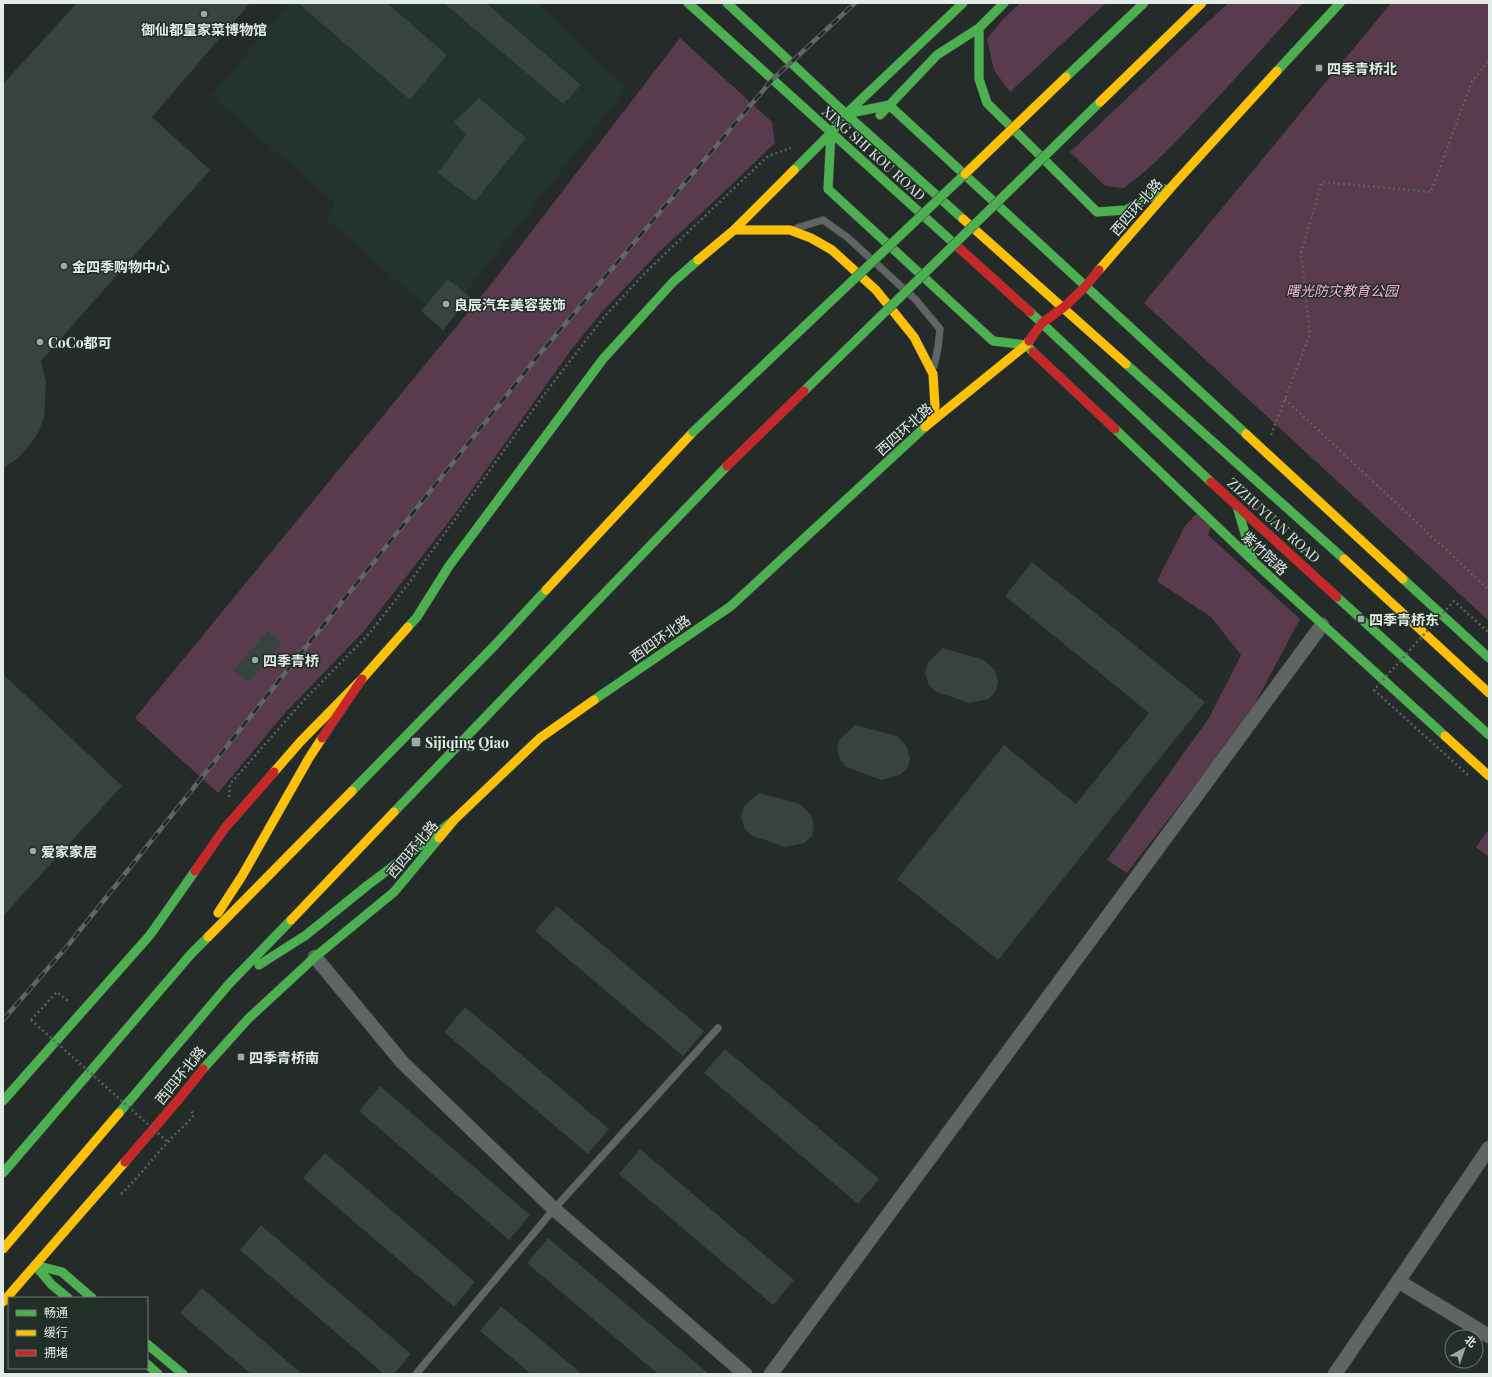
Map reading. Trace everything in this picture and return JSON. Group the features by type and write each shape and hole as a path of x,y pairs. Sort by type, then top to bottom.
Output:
{"main road":[{"name":"XING SHI KOU ROAD","path":"688,3 1042,323"},
{"name":"XING SHI KOU ROAD","path":"727,3 846,114 871,126 1064,307"},
{"path":"3,1101 150,935 225,828 301,741 362,679 417,617 450,566 603,359 672,282 734,230 831,133 846,114 963,3"},
{"path":"962,16 970,3"},
{"path":"937,55 979,28 1004,3"},
{"path":"3,1173 191,954 496,644 693,432 1144,3"},
{"name":"西四环北路","path":"3,1249 229,984 727,466 1202,3"},
{"name":"西四环北路","path":"3,1302 179,1099 224,1043 248,1019 315,957 394,892 454,820 540,738 731,606 931,422 1026,345 1042,323 1064,307 1085,287 1176,183 1340,3"},
{"path":"979,28 979,79 987,103 1096,212 1126,210 1176,183"},
{"path":"831,133 849,132 871,126 937,55 949,36"},
{"path":"846,114 889,105"},
{"path":"889,105 1489,658"},
{"path":"831,133 828,189 992,341 1026,345"},
{"path":"734,230 790,230 810,238 832,250 876,290 914,336 933,374 935,406 931,422"},
{"name":"ZIZHUYUAN ROAD","path":"1064,307 1359,572 1489,692"},
{"name":"ZIZHUYUAN ROAD","path":"1042,323 1237,506 1489,735"},
{"name":"紫竹院路","path":"1026,345 1253,561 1489,776"},
{"path":"1237,506 1253,561"},
{"path":"191,954 242,876 309,758 362,679"},
{"path":"229,984 306,935 368,885 454,820"},
{"path":"35,1265 52,1285 67,1297"},
{"path":"35,1265 62,1272 91,1297"},
{"path":"148,1345 183,1374"},
{"path":"148,1365 158,1374"}],"street":[{"path":"771,1374 1322,625"},
{"path":"315,957 402,1062 554,1209 745,1374"},
{"path":"1335,1374 1489,1148"},
{"path":"1398,1281 1489,1336"}],"lane":[{"path":"790,230 823,220 846,237 916,300 940,330 933,374"},
{"path":"416,1374 554,1209 718,1028"}],"path":[{"path":"1271,437 1310,334 1301,253 1322,182 1431,192 1472,81 1489,61"},
{"path":"228,798 230,784 305,699 368,635 412,579 543,396 604,316 646,272 768,156 796,146"},
{"path":"1285,399 1489,590"},
{"path":"1468,775 1374,690 1454,601 1489,633"},
{"path":"56,992 31,1020 168,1142"},
{"path":"130,1186 168,1142 194,1115"}],"shaded area":[{"path":"289,3 537,3 627,88 443,321 326,219 335,203 211,96"}],"green space":[{"path":"1020,3 1106,3 1010,92 994,70 987,39 1003,19"},
{"path":"1228,3 1303,3 1216,99 1155,162 1124,188 1105,186 1070,152"},
{"name":"曙光防灾教育公园","path":"1391,3 1489,3 1489,285 1487,288 1489,289 1489,621 1144,303"},
{"path":"680,38 772,122 775,143 660,251 602,312 571,350 454,515 364,631 284,714 218,793 135,718 492,283"},
{"path":"1197,513 1211,527 1208,535 1300,619 1249,715 1127,873 1107,860 1209,718 1241,655 1211,617 1157,581 1185,526"},
{"path":"1489,829 1489,857 1476,847"}],"building":[{"name":"金四季购物中心","path":"77,3 250,3 152,117 210,170 41,361 46,381 44,417 39,431 32,442 18,458 3,469 3,84"},
{"path":"298,3 387,3 447,55 410,100"},
{"path":"444,3 486,3 581,85 563,104"},
{"path":"479,98 526,138 475,201 438,173 466,135 454,122"},
{"name":"良辰汽车美容装饰","path":"448,279 470,297 443,330 421,311"},
{"path":"1032,562 1205,702 998,960 897,879 1004,745 1076,804 1149,713 1005,596"},
{"name":"四季青桥","path":"268,631 282,643 248,683 234,670"},
{"path":"943,648 984,660 995,670 998,681 996,691 988,699 970,703 934,691 928,683 925,673 928,662"},
{"name":"爱家家居","path":"3,674 122,786 3,916"},
{"path":"855,725 897,736 907,747 910,758 908,768 900,775 882,780 846,767 840,760 837,749 840,739"},
{"path":"759,793 800,804 811,815 814,826 812,836 804,843 785,847 750,835 744,827 741,817 744,806"},
{"path":"557,906 704,1031 683,1056 535,931"},
{"path":"465,1007 609,1129 588,1154 444,1032"},
{"path":"725,1049 879,1179 858,1204 704,1073"},
{"path":"380,1086 530,1215 509,1240 359,1111"},
{"path":"640,1149 794,1280 773,1305 619,1174"},
{"path":"325,1153 475,1282 454,1307 303,1178"},
{"path":"261,1225 411,1354 394,1374 384,1374 240,1250"},
{"path":"548,1238 709,1374 658,1374 527,1263"},
{"path":"202,1288 302,1374 251,1374 180,1313"},
{"path":"501,1306 582,1374 531,1374 480,1331"}],"railway":[{"path":"3,1020 69,944 538,356 772,80 855,3"}],"traffic: fast":[{"path":"688,3 958,247"},
{"path":"727,3 846,114 963,219"},
{"path":"794,170 831,133 846,114 963,3"},
{"path":"880,115 937,55 979,28 1004,3"},
{"path":"1066,77 1144,3"},
{"path":"1277,71 1340,3"},
{"path":"979,28 979,79 987,103 1097,212 1126,210 1165,189"},
{"path":"804,391 1100,102"},
{"path":"846,114 889,105 1246,434"},
{"path":"831,133 828,189 993,341 1026,345 1033,352"},
{"path":"693,432 965,174"},
{"path":"408,627 417,617 449,566 603,359 673,282 698,260"},
{"path":"1030,312 1211,482"},
{"path":"1126,364 1344,559"},
{"path":"594,700 731,606 925,427"},
{"path":"1115,429 1253,561 1445,736"},
{"path":"394,812 727,466"},
{"path":"1237,506 1253,561"},
{"path":"1403,579 1489,658"},
{"path":"352,791 496,644 546,590"},
{"path":"1337,597 1489,735"},
{"path":"259,965 306,935 368,885 454,820"},
{"path":"203,1069 248,1019 315,957 394,892 439,838"},
{"path":"3,1101 150,935 195,871"},
{"path":"119,1113 229,984 291,920"},
{"path":"3,1173 191,954 208,937"},
{"path":"35,1265 62,1272 91,1297"},
{"path":"35,1265 52,1285 67,1297"},
{"path":"148,1345 183,1374"},
{"path":"148,1365 158,1374"}],"traffic: slow":[{"path":"1100,102 1202,3"},
{"path":"1099,270 1175,183 1277,71"},
{"path":"965,174 1066,77"},
{"path":"698,260 734,230 794,170"},
{"path":"963,219 1126,364"},
{"path":"734,230 790,230 811,238 832,250 876,290 914,337 933,374 935,406 931,422"},
{"path":"925,427 1029,341"},
{"path":"546,590 693,432"},
{"path":"1246,434 1403,579"},
{"path":"1344,559 1489,693"},
{"path":"274,772 301,741 362,679 408,627"},
{"path":"439,838 454,820 540,738 594,700"},
{"path":"1445,736 1489,776"},
{"path":"218,913 242,876 309,758 322,738"},
{"path":"208,937 352,791"},
{"path":"291,920 394,812"},
{"path":"3,1249 119,1113"},
{"path":"3,1302 125,1162"}],"traffic: jam":[{"path":"958,247 1030,312"},
{"path":"1029,341 1042,323 1064,307 1085,287 1099,270"},
{"path":"1033,352 1115,429"},
{"path":"727,466 804,391"},
{"path":"1211,482 1337,597"},
{"path":"322,738 362,679"},
{"path":"195,871 225,828 274,772"},
{"path":"125,1162 203,1069"}],"place":[{"name":"御仙都皇家菜博物馆","path":"204,14"},
{"name":"四季青桥北","path":"1319,68"},
{"name":"金四季购物中心","path":"64,266"},
{"name":"良辰汽车美容装饰","path":"446,304"},
{"name":"CoCo都可","path":"40,342"},
{"name":"四季青桥东","path":"1361,619"},
{"name":"四季青桥","path":"255,660"},
{"name":"Sijiqing Qiao","path":"416,742"},
{"name":"爱家家居","path":"33,851"},
{"name":"四季青桥南","path":"241,1057"}]}
